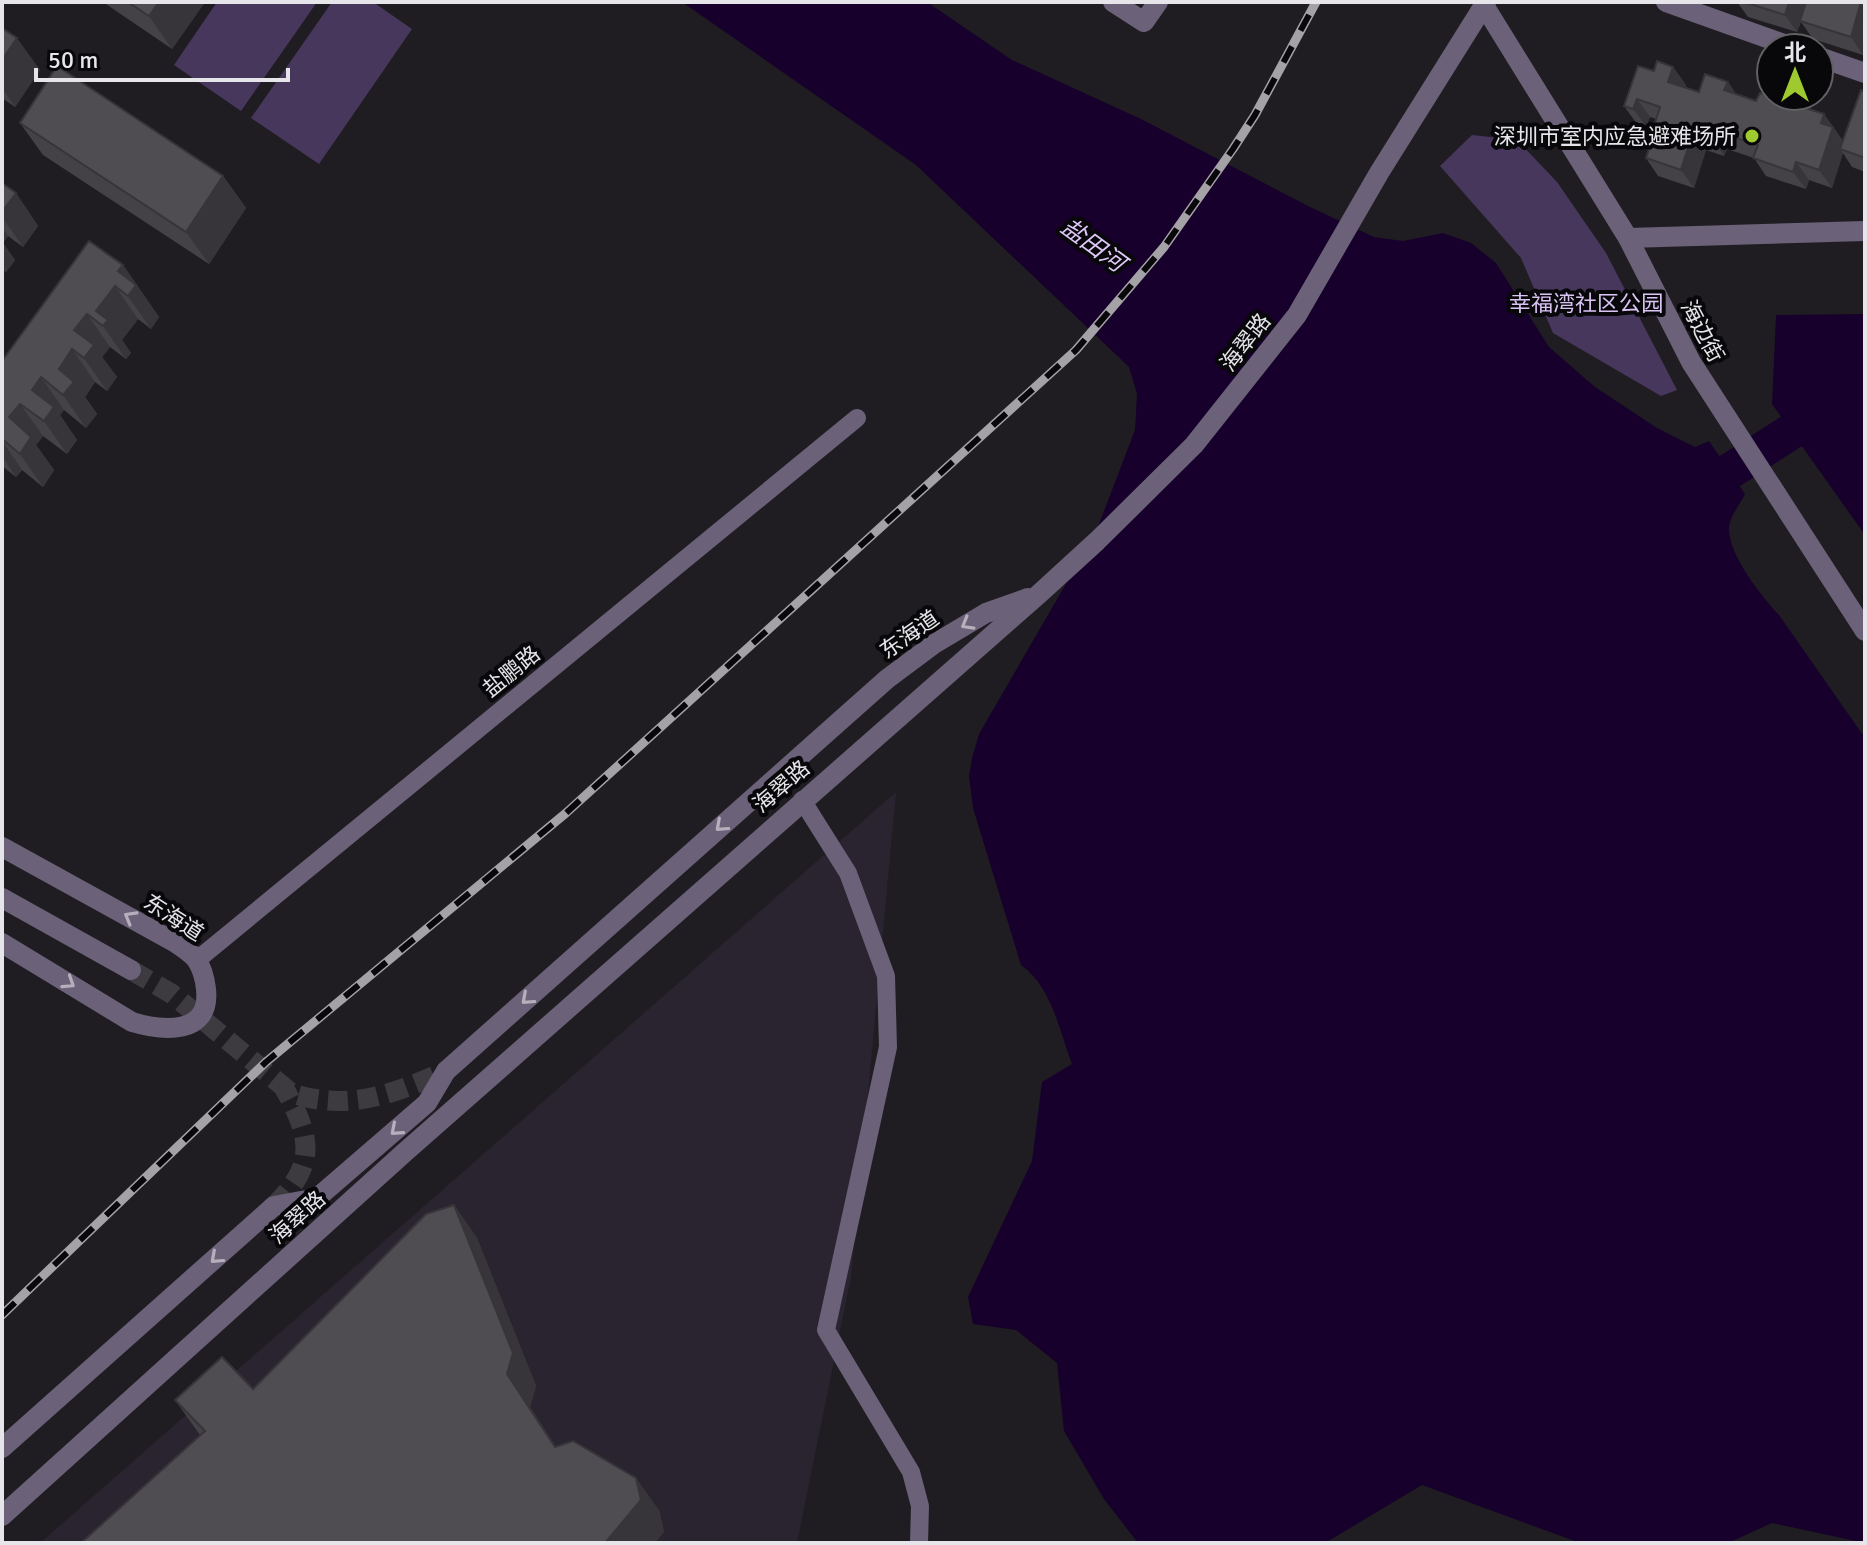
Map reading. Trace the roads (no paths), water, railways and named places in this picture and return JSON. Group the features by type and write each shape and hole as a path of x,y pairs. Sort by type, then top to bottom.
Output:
{"street":[{"path":"1113,2 1144,22 1158,2"},
{"path":"1666,2 1755,34"},
{"name":"海翠路","path":"2,1516 417,1141 1039,594 1194,445 1297,315 1379,173 1485,4"},
{"name":"海边街","path":"1485,4 1628,238 1691,362 1865,631"},
{"path":"1835,63 1865,73"},
{"path":"1628,238 1865,231"},
{"name":"东海道","path":"820,737 887,679 934,644 986,613 1039,594"},
{"name":"海翠路","path":"2,1448 274,1206 317,1198 391,1135 427,1103 446,1071 820,737"},
{"name":"东海道","path":"2,847 176,943 197,960 205,978 207,997 203,1012 190,1024 165,1029 132,1022 2,943"},
{"path":"2,898 131,970"}],"lane":[{"name":"盐鹏路","path":"197,960 857,418"},
{"path":"802,800 848,873 886,976 888,1047 826,1330 911,1472 920,1506 919,1543"}],"water":[{"name":"盐田河","path":"682,2 927,2 1012,60 1141,119 1374,237 1403,241 1443,233 1471,243 1496,263 1549,347 1595,387 1657,428 1695,447 1709,441 1745,494 1729,524 1730,538 1740,562 1865,738 1865,1543 1772,1523 1728,1543 1580,1543 1422,1485 1325,1543 1138,1543 1104,1499 1064,1431 1057,1363 1016,1330 973,1324 968,1297 1032,1161 1042,1082 1072,1064 1047,997 1032,974 1021,965 973,808 969,776 979,734 1096,532 1135,430 1137,394 1129,367 916,165"},
{"path":"1865,314 1865,535 1772,404 1776,315"}],"waterway":[{"path":"1730,471 1792,431"}],"tunnel":[{"path":"131,970 172,994 291,1093 332,1101 370,1098 446,1071"},
{"path":"274,1206 298,1177 306,1149 300,1120 283,1086"}],"railway":[{"path":"2,1315 266,1062 566,813 1076,350 1164,247 1233,149 1255,115 1316,2"}],"place":[{"name":"深圳市室内应急避难场所","path":"1752,136"}],"park label":[{"name":"幸福湾社区公园","path":"1586,303"}]}
